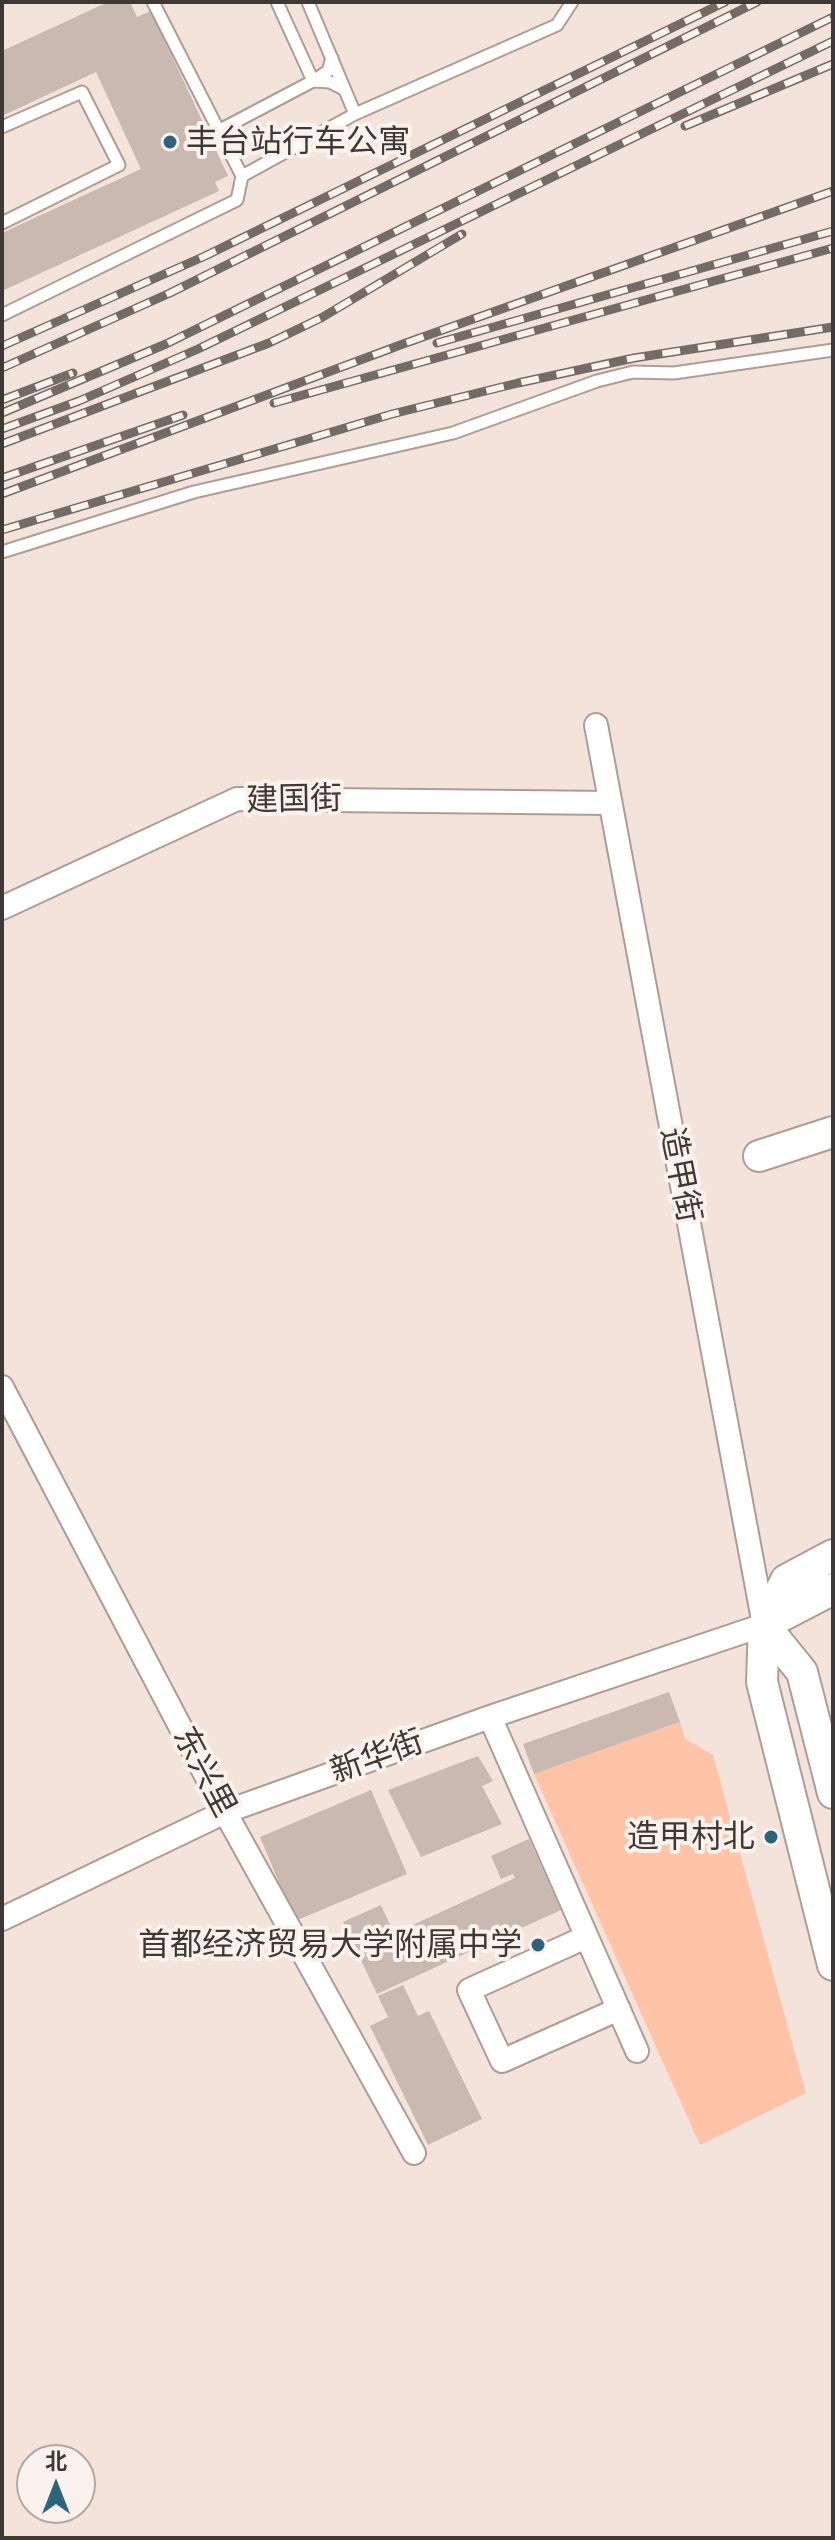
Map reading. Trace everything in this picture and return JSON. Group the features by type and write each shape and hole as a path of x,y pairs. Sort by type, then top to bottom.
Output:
{"main road":[{"path":"759,1156 833,1132"},
{"path":"764,1625 786,1580 833,1555"},
{"path":"764,1625 833,1589"},
{"name":"造甲街","path":"764,1625 802,1672 833,1793"},
{"name":"造甲街","path":"764,1625 762,1682 833,1965"}],"street":[{"name":"造甲街","path":"596,725 764,1625"},
{"name":"建国街","path":"2,908 237,799 610,803"},
{"name":"东兴里","path":"2,1387 225,1812 414,2153"},
{"name":"新华街","path":"2,1919 225,1812 490,1717 764,1625"},
{"path":"490,1717 637,2051"},
{"path":"586,1937 469,1990 502,2061 619,2009"}],"lane":[{"path":"2,315 237,200 242,176 153,2"},
{"path":"277,2 313,81"},
{"path":"308,2 355,114"},
{"path":"242,176 355,114 557,25 572,2"},
{"path":"218,131 313,81 328,71 332,58"},
{"path":"313,81 330,82 345,90"},
{"path":"2,127 82,92 119,165 2,223"},
{"path":"2,552 194,492 453,433 597,381 633,372 674,373 833,350"}],"shaded area":[{"path":"680,1722 685,1739 713,1755 806,2093 700,2145 534,1774"}],"building":[{"name":"丰台站行车公寓","path":"108,2 130,2 137,17 151,11 228,176 215,182 219,191 2,291 2,233 141,169 96,72 2,116 2,51"},
{"path":"669,1692 680,1722 534,1774 523,1744"},
{"path":"478,1756 493,1781 482,1786 502,1824 421,1857 388,1790"},
{"path":"371,1790 407,1874 295,1921 260,1837"},
{"path":"529,1839 561,1910 377,1994 343,1922 381,1905 390,1925 376,1932 380,1940 515,1878 513,1874 501,1879 491,1856"},
{"path":"403,1985 418,2016 429,2011 482,2119 428,2145 370,2026 388,2017 378,1996"}],"railway":[{"path":"2,346 205,256 725,2"},
{"path":"2,368 170,293 757,2"},
{"path":"2,413 166,344 833,17"},
{"path":"2,429 79,401 198,349 833,41"},
{"path":"685,126 833,64"},
{"path":"2,494 403,344 833,191"},
{"path":"437,343 833,231"},
{"path":"2,444 269,343 321,318 462,234"},
{"path":"274,403 833,248"},
{"path":"2,530 392,414 518,383 634,358 833,327"},
{"path":"2,400 73,373"},
{"path":"2,478 183,415"}],"place":[{"name":"丰台站行车公寓","path":"170,142"},
{"name":"造甲村北","path":"771,1837"},
{"name":"首都经济贸易大学附属中学","path":"538,1945"}]}
